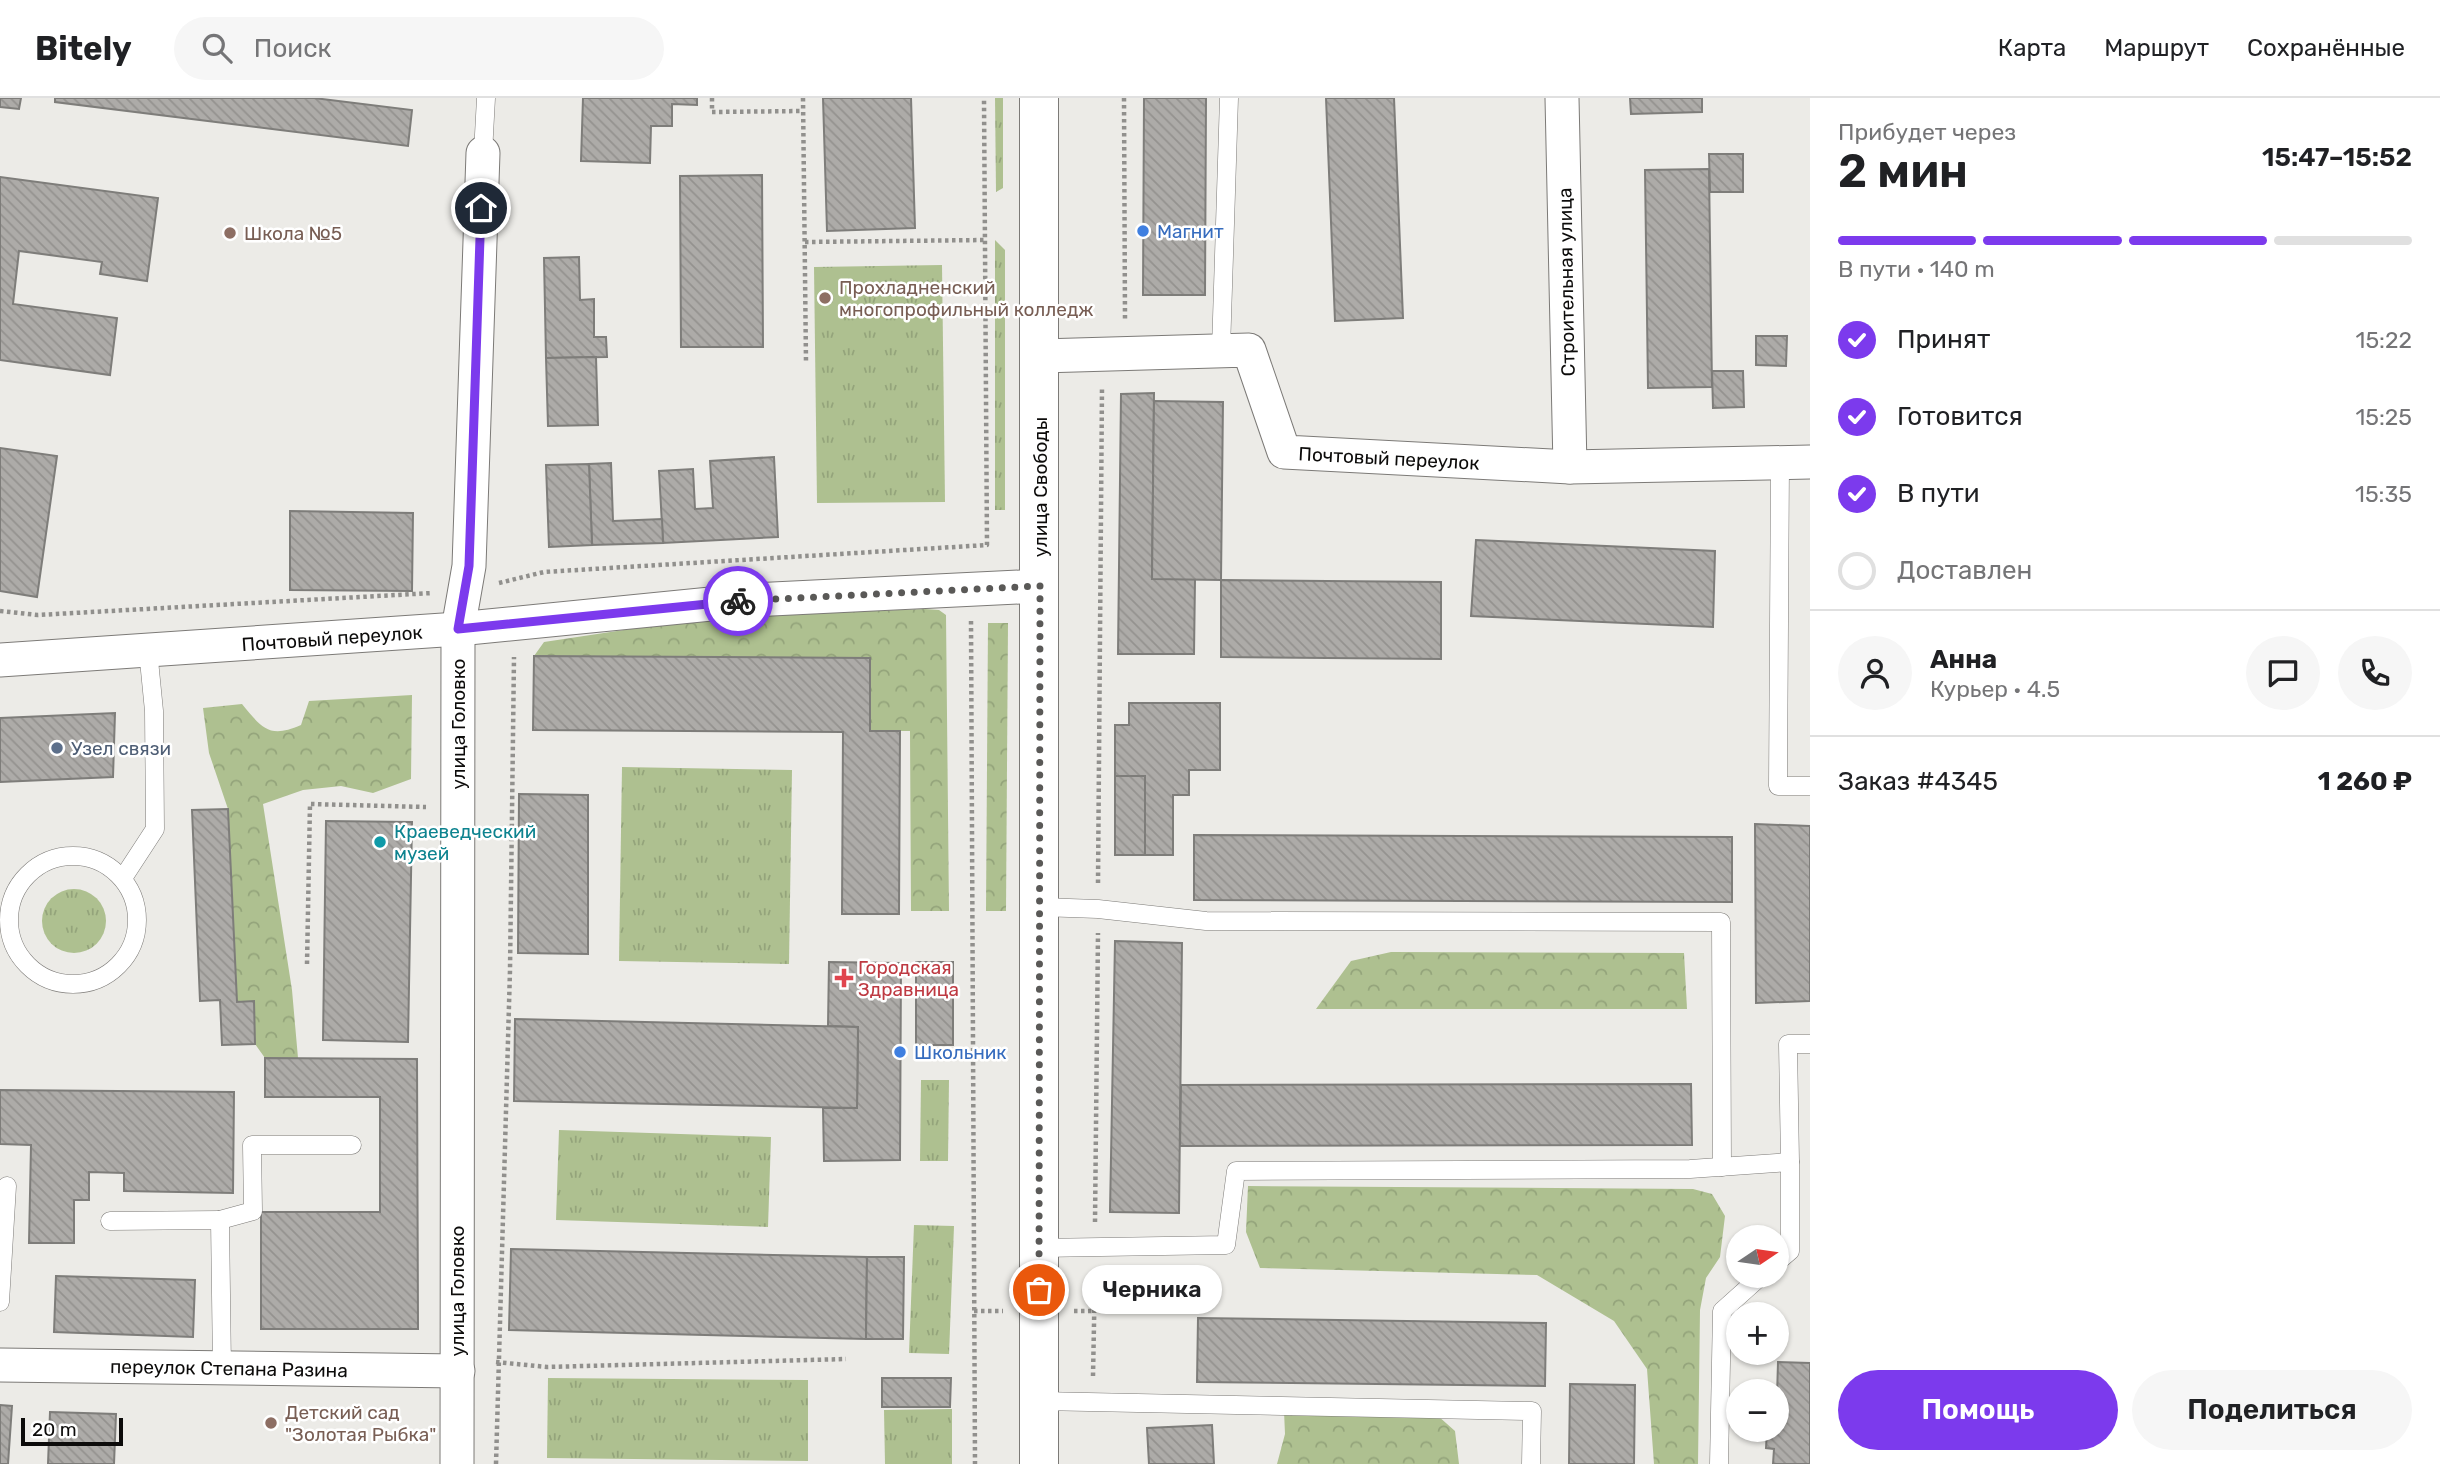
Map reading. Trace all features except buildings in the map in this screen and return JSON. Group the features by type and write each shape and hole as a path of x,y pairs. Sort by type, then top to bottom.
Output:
{"main road":[{"name":"улица Свободы","path":"1039,98 1039,1464"}],"street":[{"name":"Строительная улица","path":"1562,98 1570,467"},
{"name":"улица Головко","path":"457,1464 458,629 469,566 483,153"},
{"name":"Почтовый переулок","path":"1041,356 1249,350 1284,453 1570,467 1795,462"},
{"name":"Почтовый переулок","path":"0,660 458,629 751,600 1040,586"},
{"name":"переулок Степана Разина","path":"0,1366 222,1368 457,1365"}],"lane":[{"path":"483,153 486,98"},
{"path":"1221,350 1228,98"},
{"path":"1795,462 1779,786 1810,786"},
{"path":"123,878 155,829 154,711 148,650"},
{"path":"75,856 106,864 123,878 134,897 138,919 135,941 124,960 108,975 89,983 68,985 48,979 31,968 18,953 10,933 9,913 14,893 26,876 43,862 75,856"},
{"path":"1040,907 1098,909 1206,922 1721,922 1722,1167"},
{"path":"1789,1252 1788,1044 1810,1044"},
{"path":"110,1221 220,1220 253,1211 252,1145 352,1145"},
{"path":"1039,1248 1226,1245 1236,1171 1722,1167 1790,1161"},
{"path":"0,1302 7,1186"},
{"path":"220,1220 222,1368"},
{"path":"1719,1464 1722,1311 1748,1288"},
{"path":"1039,1401 1532,1411 1531,1464"}],"path":[{"path":"712,98 712,112 803,111"},
{"path":"803,98 806,362"},
{"path":"975,1464 971,618 987,545 984,98"},
{"path":"1084,1402 1094,1371 1102,367 1125,323 1124,98"},
{"path":"805,242 985,240"},
{"path":"0,611 38,615 464,592 544,572 987,545"},
{"path":"496,1464 510,970 515,623"},
{"path":"307,964 310,804 427,807"},
{"path":"457,1365 498,1362 547,1367 846,1359"}],"green space":[{"path":"995,98 1003,98 1003,188 996,192"},
{"path":"995,240 1005,250 1005,510 995,510"},
{"path":"942,265 945,502 817,503 814,267"},
{"path":"939,610 946,615 949,911 911,911 910,731 870,731 870,658 534,656 544,642 710,617"},
{"path":"988,623 1008,623 1006,911 986,911"},
{"path":"412,695 411,779 373,793 341,786 303,790 263,804 292,990 298,1058 265,1058 255,1044 254,1001 237,1002 228,809 209,753 203,708 242,704 261,725 267,729 281,731 301,725 309,701"},
{"path":"622,767 792,770 789,964 619,961"},
{"path":"68,889 80,889 97,898 104,909 104,933 97,944 80,953 68,953 56,948 47,939 42,927 42,915 47,903 56,894"},
{"path":"1391,952 1684,953 1687,1009 1316,1009 1351,961"},
{"path":"921,1080 949,1080 948,1161 920,1161"},
{"path":"559,1130 771,1137 768,1227 556,1220"},
{"path":"1248,1186 1693,1189 1712,1194 1725,1216 1720,1257 1706,1278 1700,1310 1698,1464 1654,1464 1647,1369 1614,1321 1537,1275 1260,1268 1246,1232"},
{"path":"914,1225 954,1226 949,1354 909,1353"},
{"path":"548,1378 808,1380 808,1461 547,1458"},
{"path":"1429,1408 1455,1431 1459,1464 1277,1464 1285,1434 1284,1411"},
{"path":"952,1409 952,1464 885,1464 884,1410"}],"way so far":[{"path":"738,601 1040,586 1039,1290"}],"place":[{"name":"Магнит","path":"1143,231"},
{"name":"Школа №5","path":"230,233"},
{"name":"Прохладненский многопрофильный колледж","path":"825,298"},
{"name":"Узел связи","path":"57,748"},
{"name":"Краеведческий музей","path":"380,842"},
{"name":"Городская Здравница","path":"844,978"},
{"name":"Школьник","path":"900,1052"},
{"name":"Черника","path":"1039,1290"},
{"name":"Детский сад \"Золотая Рыбка\"","path":"271,1423"}],"route":[{"path":"481,208 469,566 458,629 738,601"}]}
